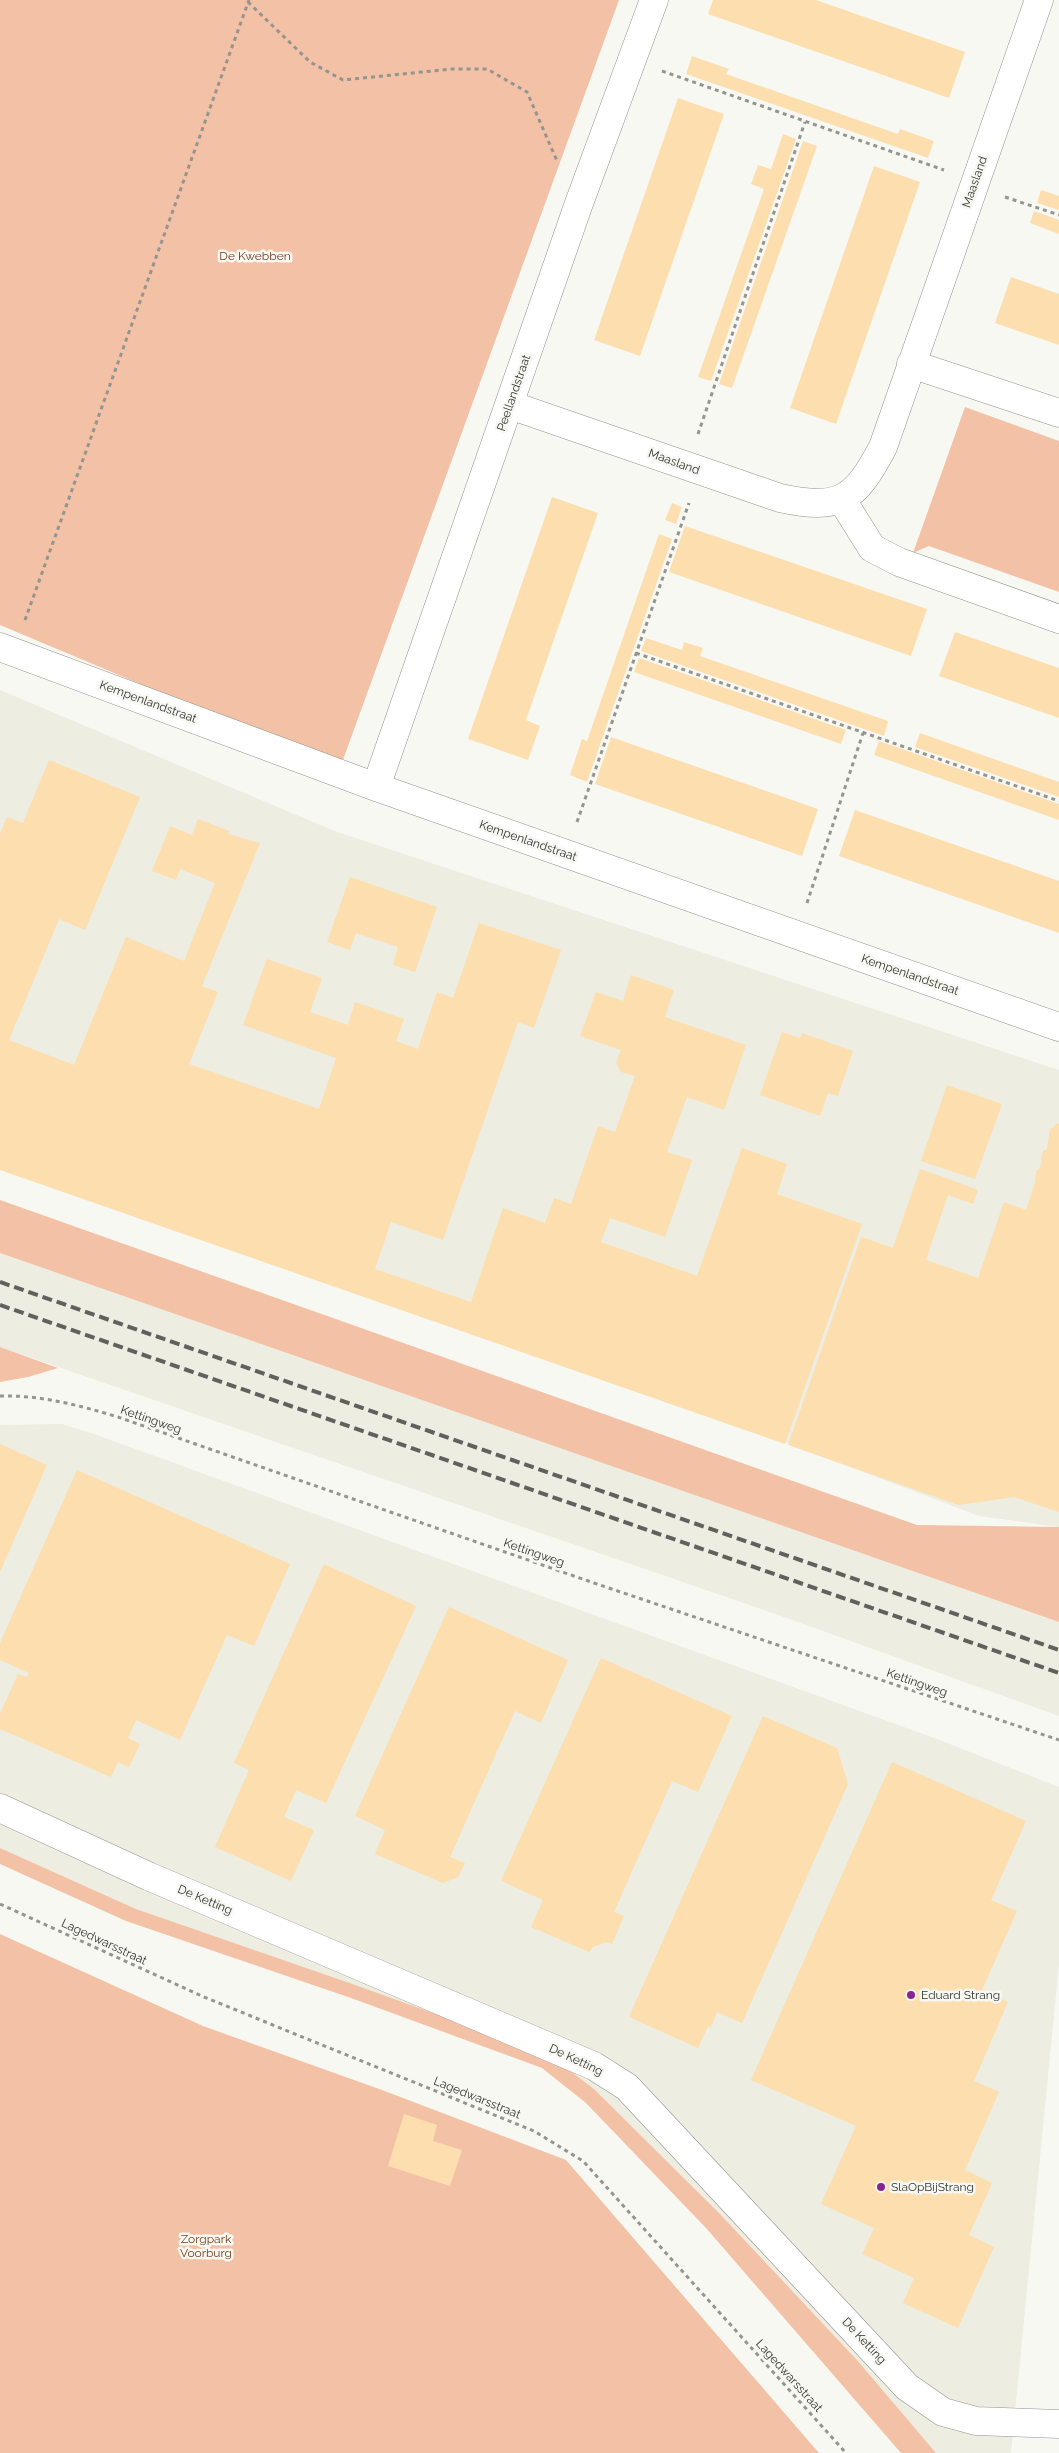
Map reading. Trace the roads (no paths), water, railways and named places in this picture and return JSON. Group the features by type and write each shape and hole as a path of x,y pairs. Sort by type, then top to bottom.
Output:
{"street":[{"name":"Peellandstraat","path":"376,787 578,206 654,0"},
{"name":"Maasland","path":"510,405 780,498 809,504 842,500 867,478 883,447 1039,0"},
{"path":"911,364 1059,413"},
{"path":"842,500 872,548 899,562 1059,619"},
{"name":"Kempenlandstraat","path":"7,649 376,787 1059,1028"},
{"name":"De Ketting","path":"0,1808 148,1876 594,2066 627,2087 907,2387 943,2412 976,2421 1059,2424"}],"railway":[{"path":"0,1282 1059,1650"},
{"path":"0,1305 1059,1673"}],"place":[{"name":"Eduard Strang","path":"911,1995"},
{"name":"SlaOpBijStrang","path":"881,2187"}],"park label":[{"name":"De Kwebben","path":"255,256"},
{"name":"Zorgpark Voorburg","path":"206,2246"}]}
